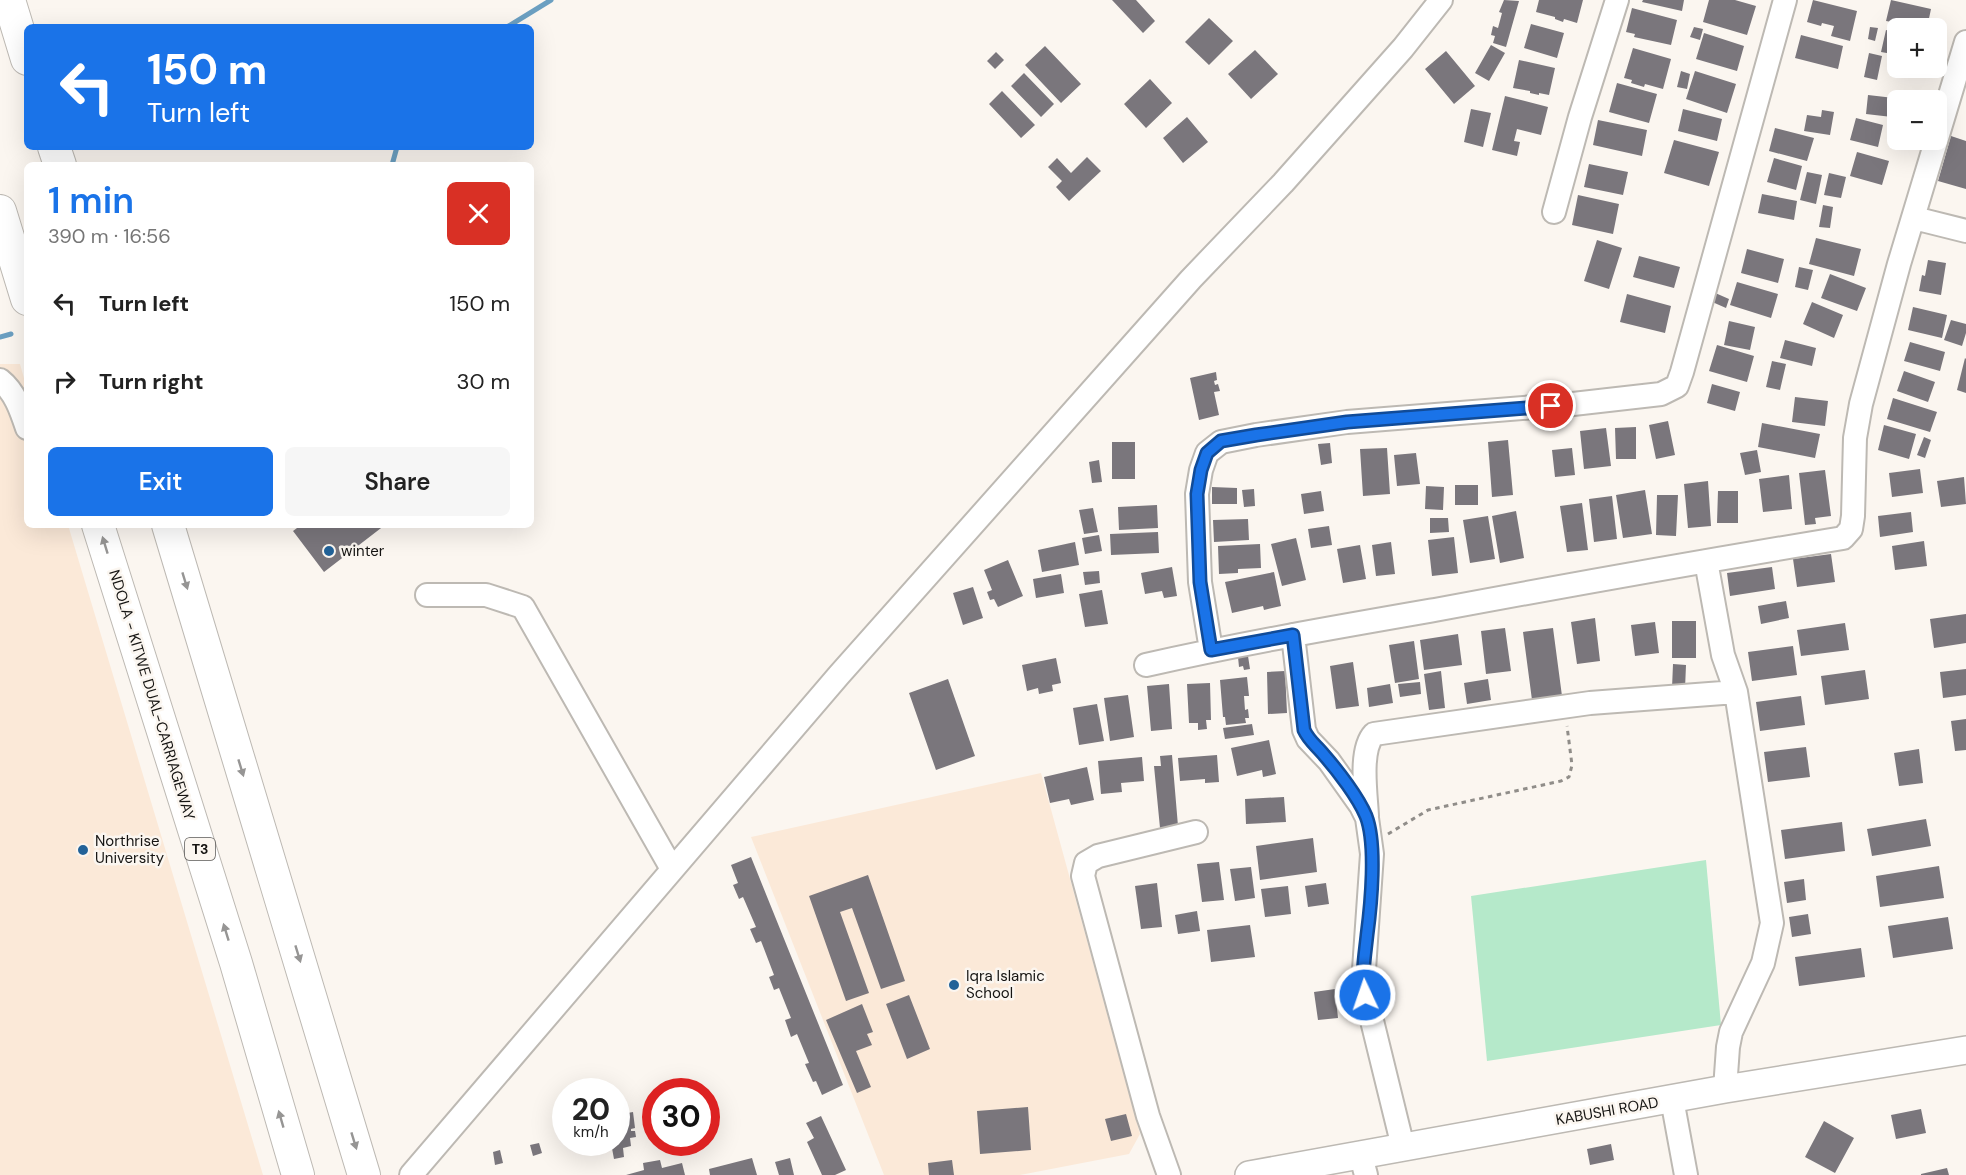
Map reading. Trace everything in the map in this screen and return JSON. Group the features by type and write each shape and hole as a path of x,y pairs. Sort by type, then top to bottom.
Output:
{"highway":[{"path":"9,0 24,49"},
{"path":"0,211 24,288"},
{"name":"NDOLA - KITWE DUAL-CARRIAGEWAY","path":"99,528 236,963 298,1175"},
{"path":"169,528 364,1175"}],"main road":[{"name":"KABUSHI ROAD","path":"1249,1175 1364,1165 1403,1147 1725,1089 1966,1050"}],"street":[{"path":"420,1171 672,869 1086,396 1191,279 1283,183 1403,48 1441,0"},
{"path":"1554,212 1580,117 1617,0"},
{"path":"1211,650 1200,582 1197,494 1201,470 1207,453 1221,441 1347,422 1573,404 1661,394 1677,386 1755,116 1785,0"},
{"path":"1146,665 1293,635 1843,538 1851,529 1855,438 1861,404 1899,264 1966,46"},
{"path":"1914,218 1966,231"},
{"path":"0,380 9,387 24,418"},
{"path":"1706,561 1723,655 1736,692 1772,923 1763,963 1731,1032 1725,1089"},
{"path":"427,595 486,595 523,607 672,869"},
{"path":"1293,635 1304,730 1308,739 1329,761 1367,818"},
{"path":"1403,1147 1363,984 1372,854 1367,818 1365,758 1367,744 1374,734 1565,706 1736,692"},
{"path":"1169,1175 1148,1116 1083,876 1086,863 1098,856 1196,832"},
{"path":"1672,1099 1686,1175"}],"path":[{"path":"1372,854 1388,834 1428,810 1561,781 1569,777 1572,765 1565,706"}],"shaded area":[{"name":"Northrise University","path":"0,364 20,364 24,378 24,528 69,528 263,1175 0,1175"},
{"name":"Iqra Islamic School","path":"1041,773 1140,1134 1129,1154 1020,1175 884,1175 751,837"}],"green space":[{"path":"1706,860 1721,1025 1487,1061 1471,896"}],"building":[{"path":"1112,0 1136,0 1155,21 1143,33"},
{"path":"1504,0 1519,1 1506,47 1493,43 1495,36 1491,35 1493,26 1498,28 1502,13 1499,12"},
{"path":"1539,0 1583,0 1577,23 1564,19 1563,22 1555,17 1536,12"},
{"path":"1643,0 1684,0 1682,11 1642,2"},
{"path":"1709,0 1735,0 1756,6 1747,35 1703,22"},
{"path":"1813,0 1857,11 1850,41 1831,36 1834,26 1822,23 1821,26 1807,22"},
{"path":"1891,0 1931,9 1929,18 1887,18 1886,21"},
{"path":"1632,8 1677,20 1671,45 1634,37 1635,34 1626,32"},
{"path":"1209,18 1233,41 1209,65 1185,42"},
{"path":"1531,24 1564,33 1557,58 1524,48"},
{"path":"1694,27 1703,29 1700,40 1690,37"},
{"path":"1870,27 1878,28 1875,41 1868,39"},
{"path":"1886,30 1887,30 1887,53 1881,52"},
{"path":"1704,33 1744,46 1737,71 1696,59"},
{"path":"1801,35 1843,46 1838,69 1795,58"},
{"path":"1491,45 1505,53 1489,81 1475,73"},
{"path":"1045,46 1081,84 1061,103 1025,65"},
{"path":"1633,48 1671,59 1663,89 1645,84 1644,87 1624,78"},
{"path":"1255,50 1278,74 1251,99 1228,74"},
{"path":"1446,51 1475,86 1454,104 1425,69"},
{"path":"996,52 1004,60 995,69 987,61"},
{"path":"1869,53 1882,56 1877,80 1864,77"},
{"path":"1519,60 1555,68 1549,95 1539,93 1539,95 1513,88"},
{"path":"1681,71 1690,74 1687,89 1677,87"},
{"path":"1695,71 1736,84 1727,113 1686,99"},
{"path":"1024,73 1054,104 1041,117 1011,86"},
{"path":"1150,79 1172,103 1146,128 1124,104"},
{"path":"1617,83 1657,94 1649,123 1609,112"},
{"path":"1002,91 1035,125 1021,138 989,104"},
{"path":"1868,95 1887,97 1887,116 1866,114"},
{"path":"1505,96 1548,107 1541,135 1517,129 1514,141 1520,142 1517,156 1492,150"},
{"path":"1471,109 1491,113 1483,147 1464,142"},
{"path":"1683,109 1722,119 1717,141 1678,131"},
{"path":"1822,110 1834,112 1830,135 1804,131 1807,115 1821,117"},
{"path":"1187,117 1208,142 1183,163 1163,138"},
{"path":"1856,118 1883,125 1878,147 1850,140"},
{"path":"1598,120 1647,130 1642,156 1593,145"},
{"path":"1775,128 1814,138 1807,161 1769,151"},
{"path":"1951,136 1966,141 1966,189 1938,181"},
{"path":"1674,140 1719,152 1709,186 1664,173"},
{"path":"1857,152 1889,161 1882,185 1850,176"},
{"path":"1087,157 1101,171 1069,201 1056,187 1062,181 1048,167 1057,158 1071,173"},
{"path":"1774,158 1802,166 1796,190 1767,182"},
{"path":"1589,164 1628,172 1623,195 1584,187"},
{"path":"1807,172 1822,175 1816,204 1800,200"},
{"path":"1829,173 1846,177 1841,198 1824,195"},
{"path":"1762,194 1797,201 1794,220 1758,213"},
{"path":"1578,195 1619,204 1613,234 1572,225"},
{"path":"1823,205 1833,207 1830,228 1819,227"},
{"path":"1816,238 1861,249 1854,276 1809,264"},
{"path":"1597,240 1622,248 1609,289 1584,281"},
{"path":"1747,249 1784,259 1778,283 1741,273"},
{"path":"1639,256 1680,267 1674,288 1633,277"},
{"path":"1928,260 1946,263 1941,295 1919,291"},
{"path":"1799,267 1813,270 1808,290 1795,287"},
{"path":"1830,274 1866,288 1857,311 1821,298"},
{"path":"1737,282 1778,294 1771,318 1730,305"},
{"path":"1713,292 1729,299 1726,308 1710,301"},
{"path":"1627,294 1671,306 1665,333 1620,322"},
{"path":"1812,302 1843,315 1834,338 1803,324"},
{"path":"1913,307 1947,315 1942,338 1908,330"},
{"path":"1951,320 1966,324 1962,346 1944,340"},
{"path":"1729,321 1755,327 1750,350 1724,345"},
{"path":"1785,340 1816,348 1812,366 1780,358"},
{"path":"1910,342 1945,352 1940,371 1904,361"},
{"path":"1717,345 1754,356 1747,382 1709,371"},
{"path":"1966,359 1966,393 1957,390"},
{"path":"1772,361 1786,364 1780,390 1766,387"},
{"path":"1904,371 1935,382 1928,402 1897,391"},
{"path":"1216,372 1217,380 1214,381 1215,385 1218,384 1220,391 1214,392 1219,415 1199,420 1190,378"},
{"path":"1712,384 1740,392 1735,411 1707,403"},
{"path":"1795,397 1828,401 1825,426 1792,422"},
{"path":"1893,398 1937,412 1930,432 1887,419"},
{"path":"1668,421 1675,455 1656,459 1649,425"},
{"path":"1762,423 1820,434 1815,458 1758,447"},
{"path":"1884,425 1916,434 1909,459 1878,450"},
{"path":"1636,427 1636,459 1616,459 1615,428"},
{"path":"1606,428 1611,466 1584,469 1580,431"},
{"path":"1924,437 1931,440 1925,458 1917,455"},
{"path":"1508,440 1513,495 1492,497 1488,442"},
{"path":"1112,442 1135,442 1135,479 1112,479"},
{"path":"1330,443 1332,463 1321,465 1318,444"},
{"path":"1387,448 1390,494 1363,496 1360,449"},
{"path":"1572,448 1575,475 1555,477 1552,450"},
{"path":"1757,450 1761,472 1745,475 1740,453"},
{"path":"1416,453 1420,484 1397,486 1394,455"},
{"path":"1099,460 1102,482 1092,483 1089,462"},
{"path":"1920,469 1923,493 1892,497 1889,473"},
{"path":"1825,470 1831,516 1815,518 1816,524 1805,525 1799,473"},
{"path":"1789,475 1792,509 1763,512 1759,479"},
{"path":"1964,477 1966,504 1941,507 1937,481"},
{"path":"1708,481 1711,526 1688,528 1684,484"},
{"path":"1455,485 1478,485 1478,505 1455,505"},
{"path":"1426,486 1444,487 1443,510 1425,509"},
{"path":"1212,487 1237,488 1237,504 1212,504"},
{"path":"1254,489 1255,506 1244,507 1242,490"},
{"path":"1645,490 1652,534 1623,538 1616,495"},
{"path":"1321,491 1324,511 1304,514 1301,494"},
{"path":"1718,491 1738,491 1738,523 1717,523"},
{"path":"1657,495 1678,495 1676,536 1656,535"},
{"path":"1612,496 1617,539 1594,542 1589,499"},
{"path":"1582,503 1588,550 1567,552 1560,506"},
{"path":"1157,505 1158,528 1119,530 1118,507"},
{"path":"1093,508 1098,532 1084,534 1079,510"},
{"path":"1516,511 1524,558 1500,563 1492,516"},
{"path":"1911,512 1913,532 1880,537 1878,516"},
{"path":"1488,516 1495,559 1470,563 1463,520"},
{"path":"1430,518 1448,518 1449,532 1430,533"},
{"path":"1248,519 1249,540 1214,542 1213,520"},
{"path":"1329,526 1332,545 1311,548 1308,529"},
{"name":"winter","path":"297,528 381,528 324,572 293,531"},
{"path":"1158,532 1159,553 1111,555 1110,534"},
{"path":"1099,535 1102,551 1085,554 1082,538"},
{"path":"1454,537 1458,573 1432,576 1428,540"},
{"path":"1296,538 1306,580 1282,586 1271,544"},
{"path":"1924,541 1927,566 1895,570 1892,546"},
{"path":"1075,542 1079,565 1042,572 1038,550"},
{"path":"1391,542 1395,574 1376,576 1372,545"},
{"path":"1260,544 1261,568 1238,569 1238,573 1219,574 1218,546"},
{"path":"1360,545 1366,579 1343,583 1337,549"},
{"path":"1831,554 1835,582 1797,587 1793,559"},
{"path":"1008,560 1023,596 998,607 994,599 990,600 987,592 992,590 984,570"},
{"path":"1172,567 1177,596 1164,598 1162,591 1145,594 1141,573"},
{"path":"1772,567 1775,589 1730,596 1727,573"},
{"path":"1099,571 1100,583 1085,585 1083,572"},
{"path":"1274,572 1281,606 1264,610 1263,606 1232,613 1225,582"},
{"path":"1061,574 1064,593 1036,598 1033,579"},
{"path":"973,587 983,618 963,625 953,593"},
{"path":"1102,590 1108,624 1085,627 1079,594"},
{"path":"1786,601 1789,618 1761,624 1758,606"},
{"path":"1966,614 1966,643 1934,648 1930,619"},
{"path":"1595,618 1600,661 1577,664 1571,622"},
{"path":"1672,621 1696,621 1696,658 1672,658"},
{"path":"1655,622 1659,653 1635,656 1631,625"},
{"path":"1845,623 1849,650 1801,656 1797,630"},
{"path":"1505,628 1511,671 1486,674 1481,631"},
{"path":"1553,628 1562,696 1532,700 1523,632"},
{"path":"1458,634 1462,665 1424,670 1420,640"},
{"path":"1414,641 1419,679 1395,683 1389,645"},
{"path":"1793,646 1797,675 1752,681 1748,652"},
{"path":"1248,656 1250,669 1244,670 1243,666 1239,667 1238,657"},
{"path":"1056,658 1061,683 1052,685 1053,691 1039,694 1038,688 1027,691 1022,665"},
{"path":"1353,662 1359,706 1336,709 1330,666"},
{"path":"1673,664 1686,665 1685,689 1672,688"},
{"path":"1966,669 1966,695 1943,698 1940,672"},
{"path":"1865,670 1869,699 1825,705 1821,676"},
{"path":"1285,671 1287,713 1268,714 1267,672"},
{"path":"1441,671 1445,708 1429,710 1424,674"},
{"path":"1247,677 1249,696 1244,696 1245,710 1248,709 1249,718 1245,718 1246,723 1226,725 1225,717 1223,717 1220,680"},
{"path":"948,679 975,756 936,770 909,693"},
{"path":"1488,679 1491,700 1467,704 1464,683"},
{"path":"1420,682 1421,694 1400,697 1398,684"},
{"path":"1210,683 1211,720 1206,720 1207,729 1198,730 1198,723 1189,723 1187,684"},
{"path":"1169,684 1172,729 1151,731 1147,686"},
{"path":"1390,684 1393,703 1369,707 1367,688"},
{"path":"1128,695 1134,737 1110,741 1104,698"},
{"path":"1801,696 1805,725 1760,731 1756,702"},
{"path":"1097,704 1104,741 1079,745 1073,708"},
{"path":"1966,719 1966,750 1955,751 1951,721"},
{"path":"1252,724 1254,735 1225,739 1223,728"},
{"path":"1269,740 1276,774 1263,777 1262,770 1237,776 1231,748"},
{"path":"1806,747 1810,777 1768,782 1764,752"},
{"path":"1919,749 1923,783 1899,786 1894,753"},
{"path":"1172,755 1178,826 1160,828 1154,766 1161,766 1160,756"},
{"path":"1217,755 1219,782 1205,783 1205,779 1180,781 1178,758"},
{"path":"1142,757 1144,781 1121,783 1122,792 1101,794 1098,761"},
{"path":"1087,767 1094,800 1071,805 1069,799 1050,803 1044,777"},
{"path":"1284,797 1286,822 1246,824 1245,799"},
{"path":"1926,819 1931,846 1872,856 1867,829"},
{"path":"1842,822 1845,851 1785,859 1781,830"},
{"path":"1313,838 1317,872 1260,880 1256,846"},
{"path":"751,857 843,1085 822,1095 805,1064 809,1063 797,1034 791,1037 785,1020 791,1018 779,988 774,990 769,977 774,975 761,941 756,943 750,929 756,927 743,897 739,899 733,885 738,883 731,865"},
{"path":"1219,862 1224,900 1202,902 1197,864"},
{"path":"1939,866 1944,898 1880,907 1876,876"},
{"path":"1251,867 1255,898 1235,901 1230,869"},
{"path":"868,875 905,981 881,989 852,908 840,912 869,993 846,1001 809,896"},
{"path":"1804,879 1806,900 1787,903 1784,882"},
{"path":"1157,883 1162,927 1141,929 1135,886"},
{"path":"1326,883 1329,904 1308,907 1305,886"},
{"path":"1288,886 1291,914 1265,917 1261,889"},
{"path":"1197,911 1200,931 1178,934 1175,915"},
{"path":"1808,914 1811,934 1792,937 1789,917"},
{"path":"1948,917 1953,949 1893,958 1888,926"},
{"path":"1250,925 1255,957 1211,962 1207,930"},
{"path":"1861,948 1865,977 1799,986 1795,957"},
{"path":"1335,989 1338,1018 1318,1020 1314,992"},
{"path":"909,995 930,1049 907,1059 886,1004"},
{"path":"862,1004 873,1032 867,1034 872,1045 856,1051 871,1087 857,1093 826,1020"},
{"path":"1028,1107 1031,1150 980,1154 977,1111"},
{"path":"1921,1109 1926,1133 1896,1139 1891,1115"},
{"path":"633,1112 635,1128 631,1131 635,1131 636,1137 630,1138 630,1113"},
{"path":"1126,1114 1132,1136 1111,1141 1105,1119"},
{"path":"821,1116 846,1170 835,1175 822,1175 807,1142 814,1138 806,1123"},
{"path":"1824,1121 1854,1138 1835,1173 1805,1157"},
{"path":"539,1143 542,1153 533,1156 530,1145"},
{"path":"1611,1144 1614,1160 1590,1165 1587,1149"},
{"path":"500,1150 503,1163 495,1165 493,1152"},
{"path":"752,1158 757,1175 710,1175 709,1169"},
{"path":"790,1158 794,1175 779,1175 775,1162"},
{"path":"660,1160 662,1168 682,1163 685,1175 626,1175 644,1170 643,1163"},
{"path":"952,1160 954,1175 929,1175 928,1163"},
{"path":"1947,1168 1949,1175 1921,1175 1921,1174"}],"waterway":[{"path":"512,24 551,0"},
{"path":"393,162 396,150"},
{"path":"0,337 11,334"}],"place":[{"name":"winter","path":"329,551"},
{"name":"Northrise University","path":"83,850"},
{"name":"Iqra Islamic School","path":"954,985"}],"route":[{"path":"1365,995 1363,968 1368,933 1372,854 1367,818 1324,754 1308,739 1304,730 1293,635 1211,650 1200,582 1197,494 1201,470 1207,453 1221,441 1347,422 1551,406"}]}
